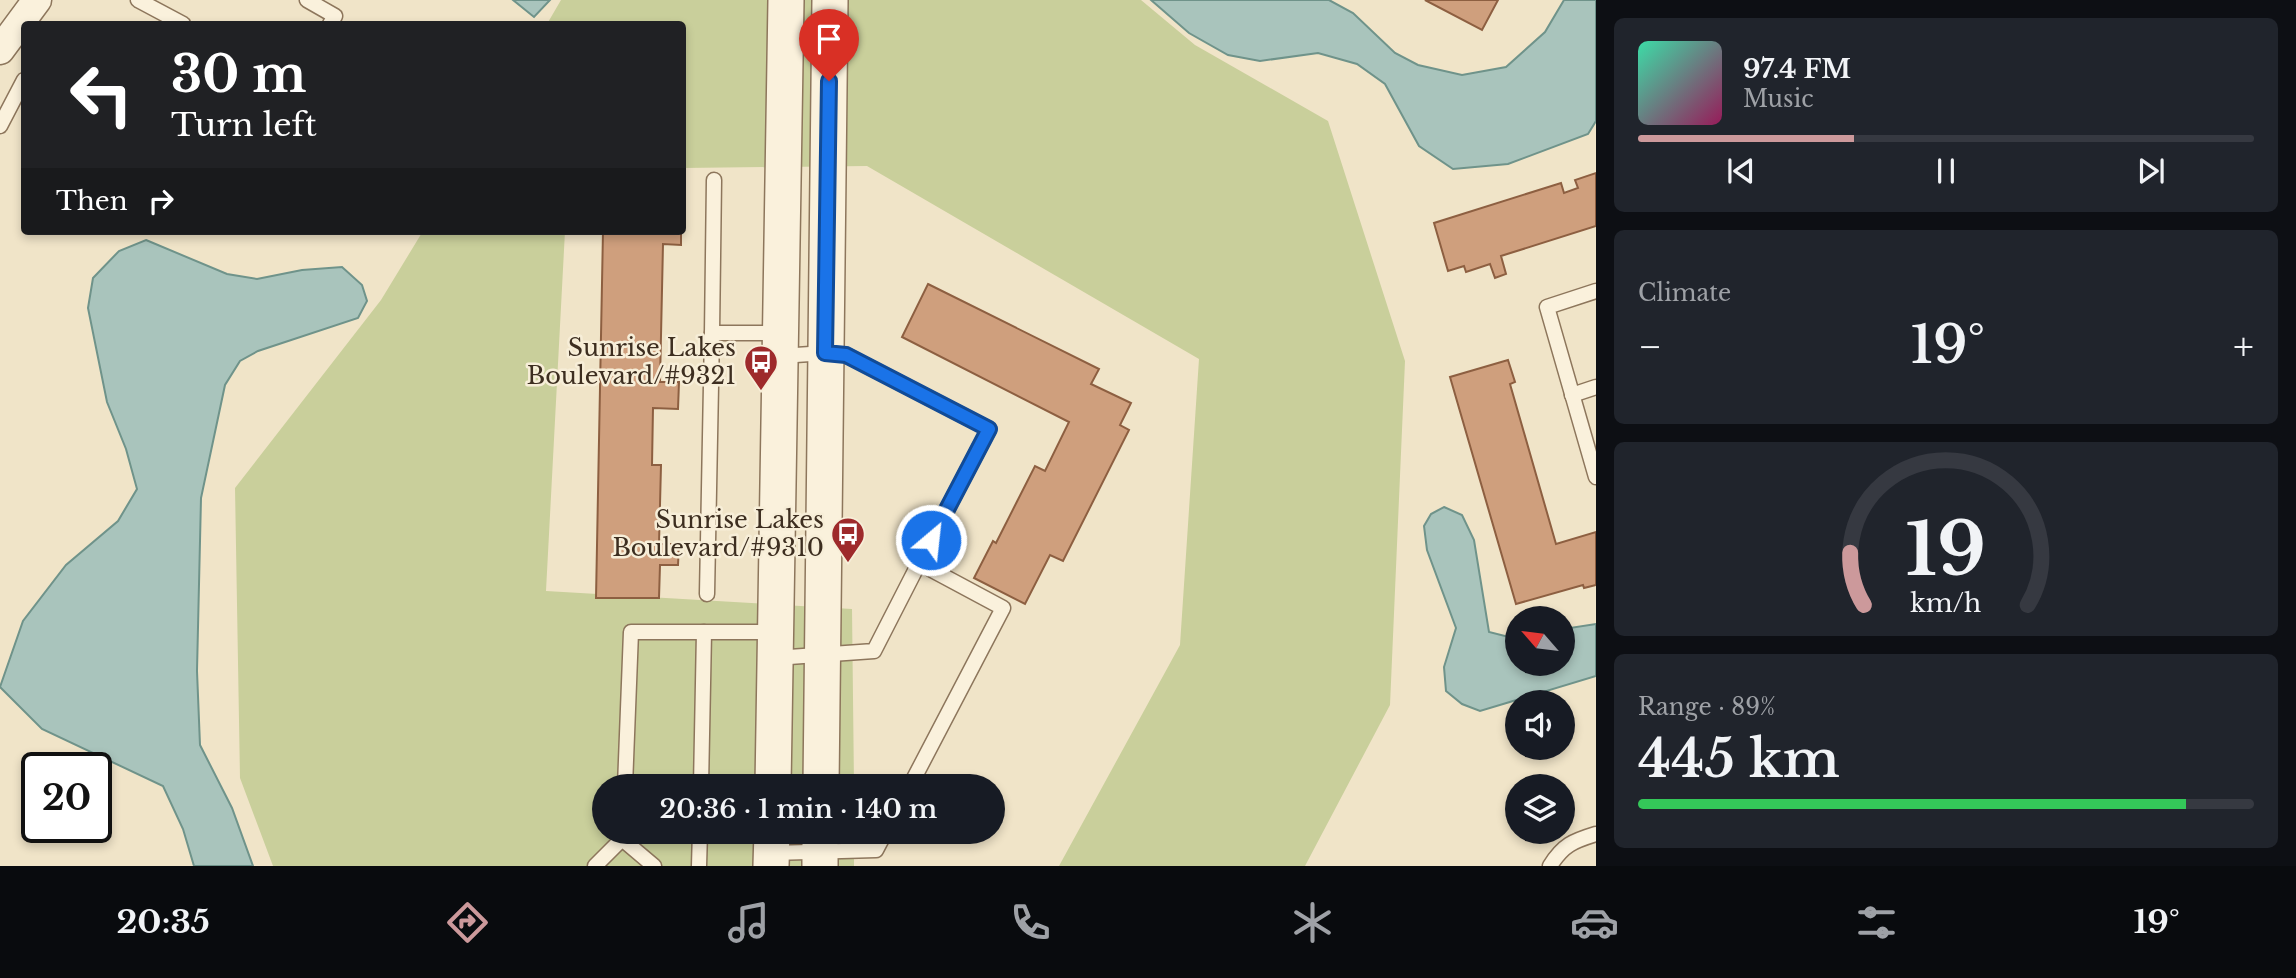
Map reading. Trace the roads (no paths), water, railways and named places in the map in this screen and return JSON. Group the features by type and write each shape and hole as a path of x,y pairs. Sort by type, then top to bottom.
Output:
{"street":[{"path":"22,21 37,0"},
{"path":"773,774 786,0"},
{"path":"821,774 830,0"},
{"path":"6,44 21,23"}],"lane":[{"path":"138,0 177,21"},
{"path":"307,0 335,16 332,21"},
{"path":"0,127 21,86"},
{"path":"707,594 714,180"},
{"path":"1596,291 1547,307 1596,477"},
{"path":"625,774 631,632 704,632 824,655 874,651 989,429 846,355 712,333"},
{"path":"1572,395 1596,387"},
{"path":"916,774 1003,608 919,563"},
{"path":"701,774 704,632"},
{"path":"1550,866 1560,850 1596,834"},
{"path":"595,866 615,844"},
{"path":"632,844 654,866"},
{"path":"699,866 700,844"},
{"path":"771,850 876,850 879,844"}],"water":[{"path":"513,0 550,0 534,17"},
{"path":"1151,0 1329,0 1353,13 1395,53 1418,65 1462,75 1506,67 1545,32 1564,0 1596,0 1596,121 1588,134 1508,164 1453,169 1419,146 1385,84 1357,64 1318,53 1260,61 1228,55 1189,33"},
{"path":"146,240 227,274 257,279 302,270 342,267 362,285 367,301 358,318 258,351 240,361 225,385 201,498 197,671 200,745 232,808 253,866 194,866 183,829 163,786 112,762 112,752 91,752 42,729 0,687 23,621 66,565 118,521 137,489 126,449 107,402 88,308 93,278 119,251"},
{"path":"1444,507 1462,515 1474,540 1489,632 1505,636 1505,676 1575,676 1575,627 1596,624 1596,676 1550,690 1505,690 1505,703 1480,711 1462,704 1446,691 1444,667 1456,628 1427,550 1424,526 1431,514"}],"place":[{"name":"Sunrise Lakes Boulevard/#9321","path":"761,392"},
{"name":"Sunrise Lakes Boulevard/#9310","path":"848,564"}]}
